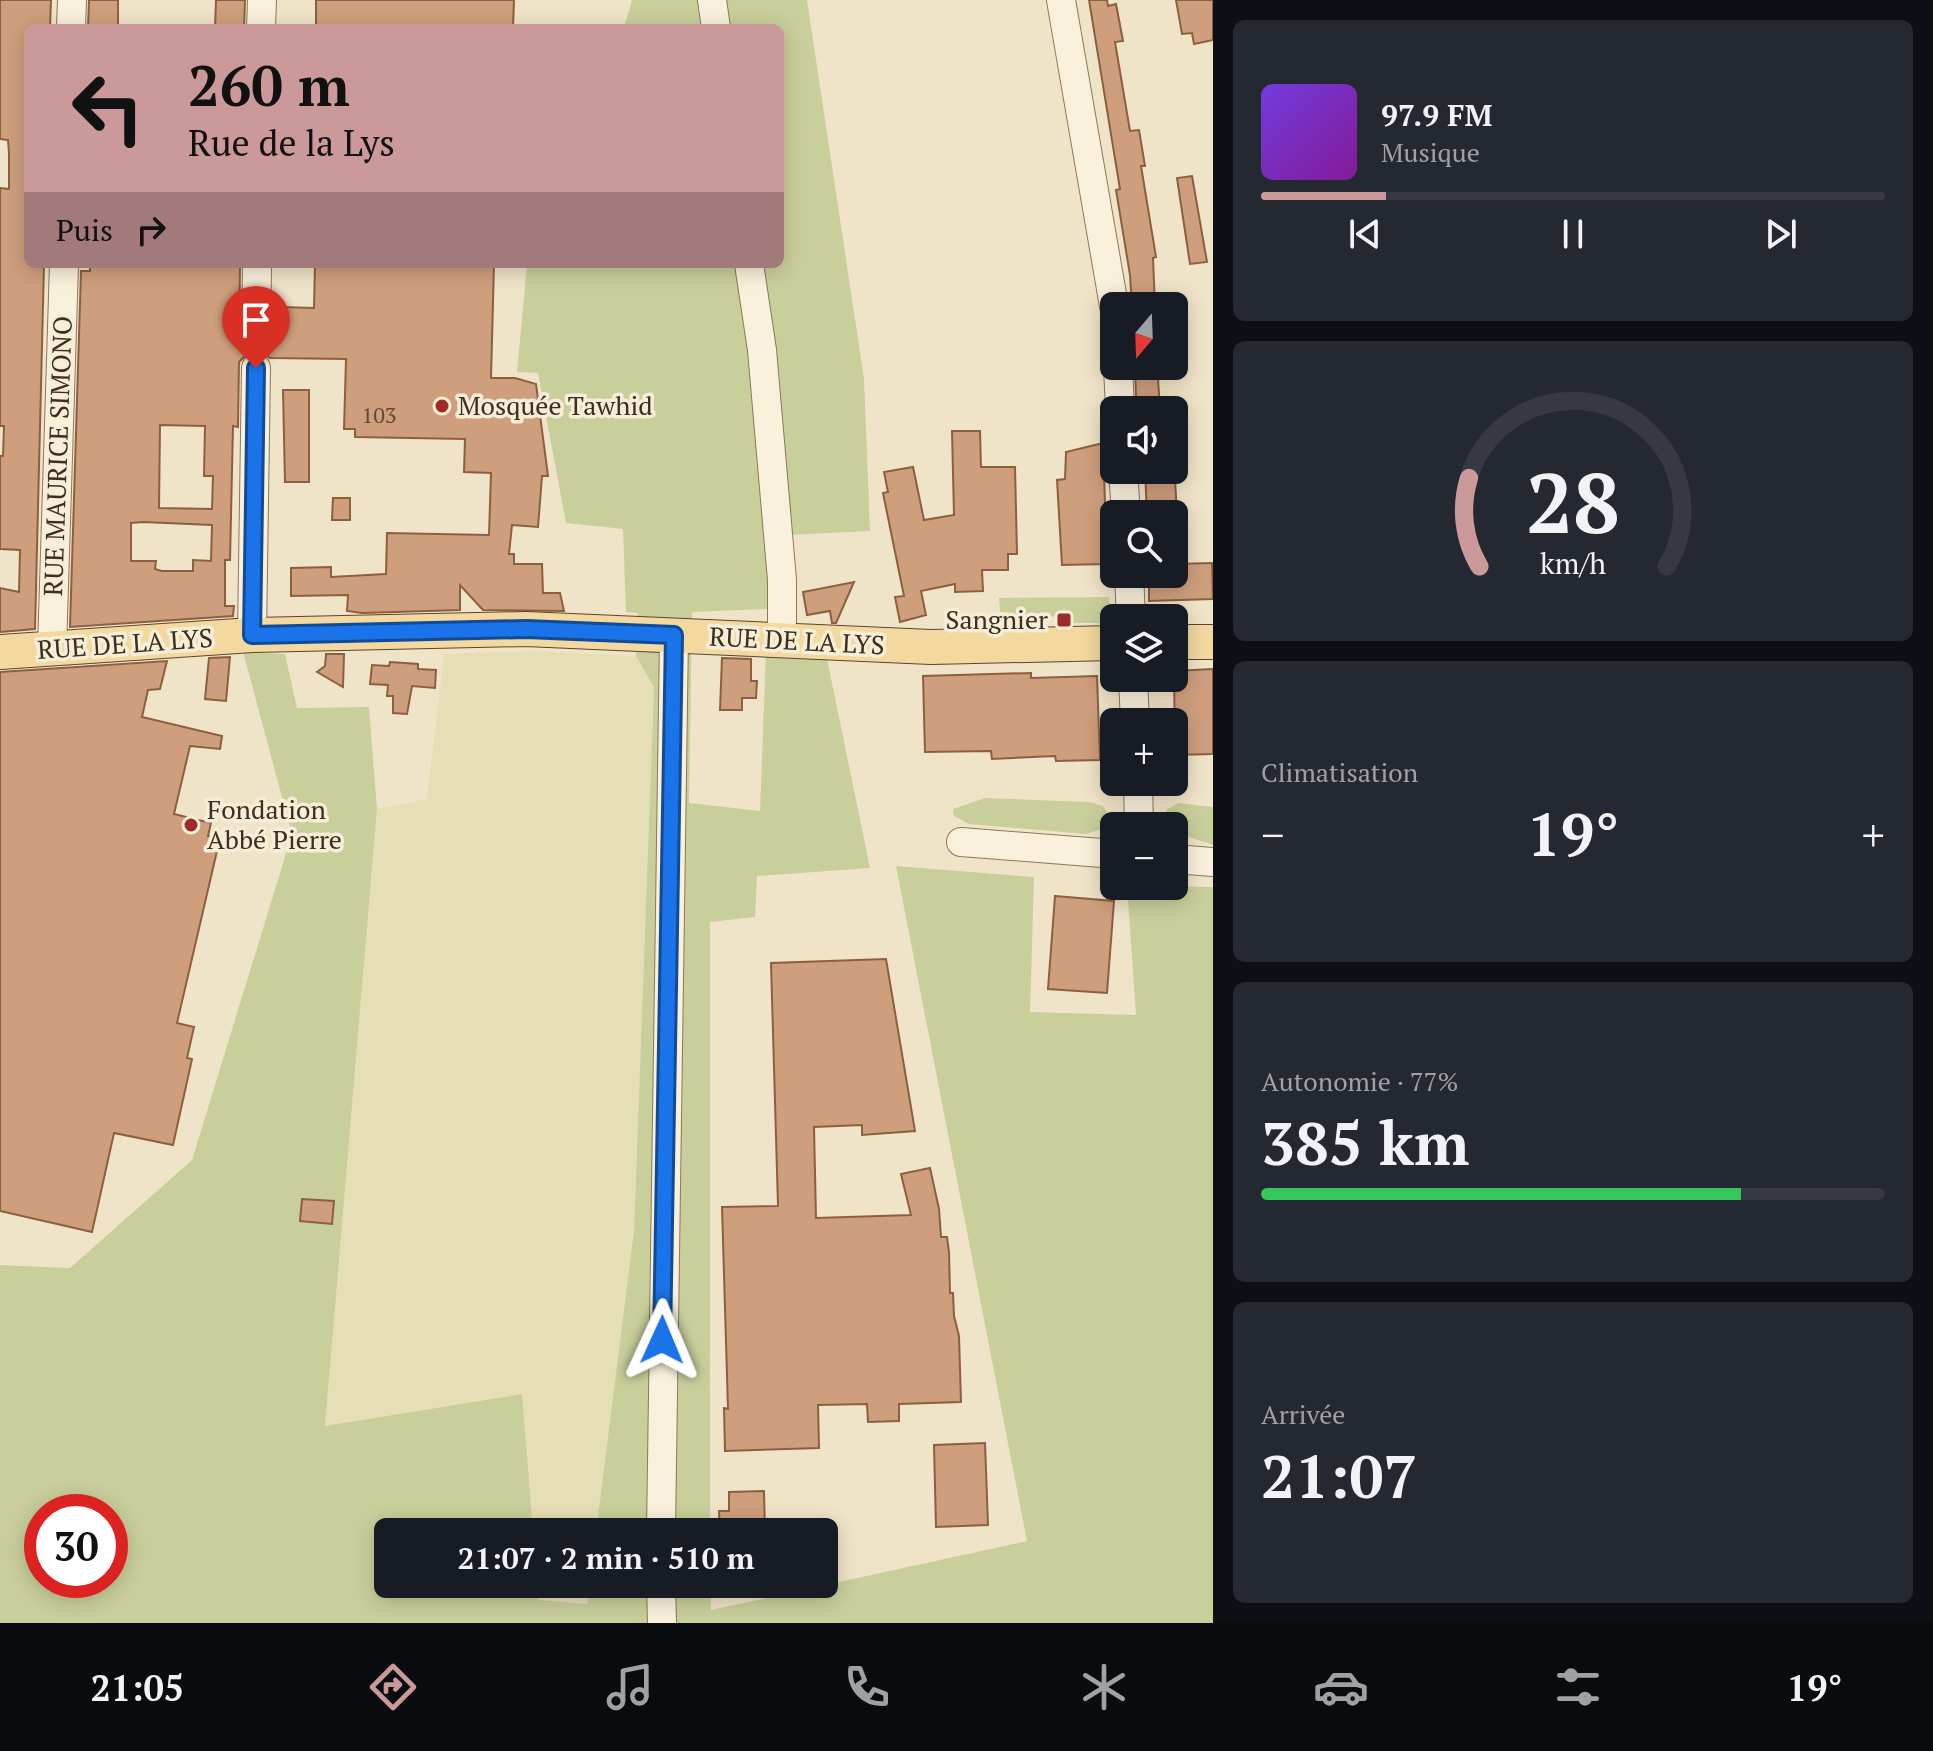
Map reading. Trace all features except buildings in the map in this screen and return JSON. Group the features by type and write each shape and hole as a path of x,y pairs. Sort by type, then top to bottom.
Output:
{"main road":[{"name":"RUE DE LA LYS","path":"0,652 252,635 526,629 931,647 1100,643"},
{"path":"1188,642 1213,642"}],"street":[{"path":"71,24 72,0"},
{"path":"261,24 262,0"},
{"path":"712,0 715,24"},
{"path":"1061,0 1112,292"},
{"name":"RUE MAURICE SIMONO","path":"52,649 64,268"},
{"path":"252,635 257,268"},
{"path":"750,268 762,350 782,580 782,640"},
{"path":"661,1518 674,635"},
{"path":"961,842 1100,853"},
{"path":"1188,860 1213,862"},
{"path":"661,1598 662,1623"}],"shaded area":[{"path":"534,651 636,656 654,687 634,1231 598,1518 532,1518 521,1394 325,1426 377,809 427,799 444,654"},
{"path":"538,1598 588,1598 587,1604"}],"green space":[{"path":"632,0 807,0 864,379 870,531 768,536 767,609 692,612 689,803 760,811 766,652 826,654 870,868 757,876 755,917 710,922 710,1518 598,1518 634,1231 654,687 636,656 638,613 626,612 623,529 566,523 538,373 517,372 527,268 784,268 784,24 625,24"},
{"path":"1109,597 1110,604 1100,604 1100,623 1073,623 1066,616 1047,617 1036,625 1001,625 999,598"},
{"path":"243,652 285,654 297,708 369,707 377,809 325,1426 522,1394 532,1518 374,1518 374,1598 539,1598 587,1604 588,1598 711,1598 711,1610 766,1598 838,1598 838,1582 1027,1541 896,866 1034,877 1030,1012 1136,1015 1128,900 1188,900 1188,887 1213,887 1213,1623 0,1623 0,1265 70,1268 192,1160 292,834"},
{"path":"985,798 1089,802 1103,806 1107,812 1100,812 1100,830 1086,834 969,824 954,816 953,809"},
{"path":"1178,803 1213,807 1213,845 1188,837 1188,812 1166,810"}],"place":[{"name":"Mosquée Tawhid","path":"442,406"},
{"name":"Sangnier","path":"1064,620"},
{"name":"Fondation Abbé Pierre","path":"191,825"}],"route":[{"path":"256,368 252,635 526,629 674,635 662,1340"}]}
